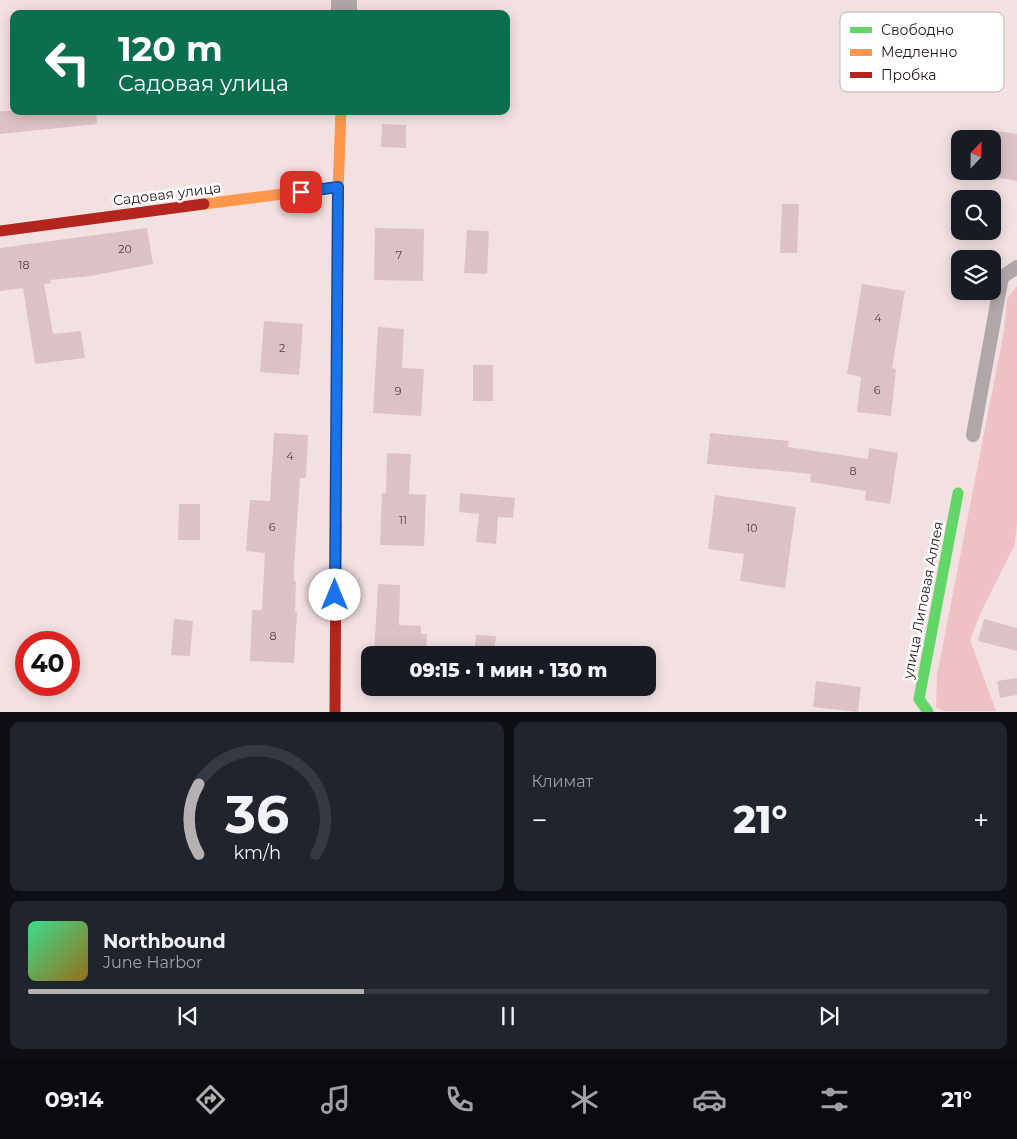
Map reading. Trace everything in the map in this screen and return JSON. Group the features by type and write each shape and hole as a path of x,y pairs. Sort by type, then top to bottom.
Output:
{"street":[{"path":"335,712 338,187 341,115"},
{"name":"Садовая улица","path":"0,231 338,187"},
{"name":"улица Липовая Аллея","path":"928,712 919,699 958,493"}],"lane":[{"path":"973,435 1002,277 1017,267"}],"shaded area":[{"path":"1017,286 1017,523 1015,544 980,614 970,640 996,711 945,711 936,708 937,675 1004,331 1007,299"}],"building":[{"path":"0,111 10,111 10,115 96,115 97,124 0,134"},
{"path":"382,124 406,125 406,148 381,147"},
{"path":"1001,132 1017,134 1017,181 1001,178"},
{"path":"782,204 799,204 797,253 780,253"},
{"path":"147,228 153,264 91,276 50,280 51,283 44,284 53,334 81,331 85,358 35,364 23,288 0,291 0,248"},
{"path":"375,228 424,229 423,281 374,280"},
{"path":"467,230 489,231 487,274 464,273"},
{"path":"862,284 905,291 892,368 896,369 891,416 857,412 861,377 847,374"},
{"path":"264,321 303,324 299,375 260,372"},
{"path":"378,327 404,329 402,368 424,369 421,416 373,413"},
{"path":"473,365 493,365 493,401 473,401"},
{"path":"274,433 308,435 306,478 300,478 294,566 294,581 296,581 295,612 297,612 294,663 250,661 252,610 262,610 265,553 246,551 250,500 270,501"},
{"path":"710,433 789,441 788,447 868,459 869,448 898,453 890,504 865,500 866,491 810,482 811,474 707,464"},
{"path":"387,453 411,454 409,494 426,495 424,546 380,545 382,493 386,493"},
{"path":"460,493 515,498 513,518 498,517 496,544 476,542 479,514 459,512"},
{"path":"715,495 796,507 785,588 740,581 744,554 708,549"},
{"path":"179,504 200,504 200,540 178,540"},
{"path":"378,584 400,585 399,625 421,626 421,634 427,634 426,646 375,646"},
{"path":"174,619 193,621 190,656 171,655"},
{"path":"984,619 1017,628 1017,651 978,641"},
{"path":"476,635 496,636 495,646 475,646"},
{"path":"1017,678 1017,695 1000,698 997,681"},
{"path":"816,681 861,687 858,712 813,707"}],"traffic: fast":[{"path":"336,524 338,191"},
{"path":"928,712 919,699 958,493"}],"traffic: slow":[{"path":"338,191 341,115"},
{"path":"204,204 338,187"}],"traffic: jam":[{"path":"0,231 204,204"},
{"path":"335,712 336,524"}],"route":[{"path":"301,192 338,187 335,595"}]}
